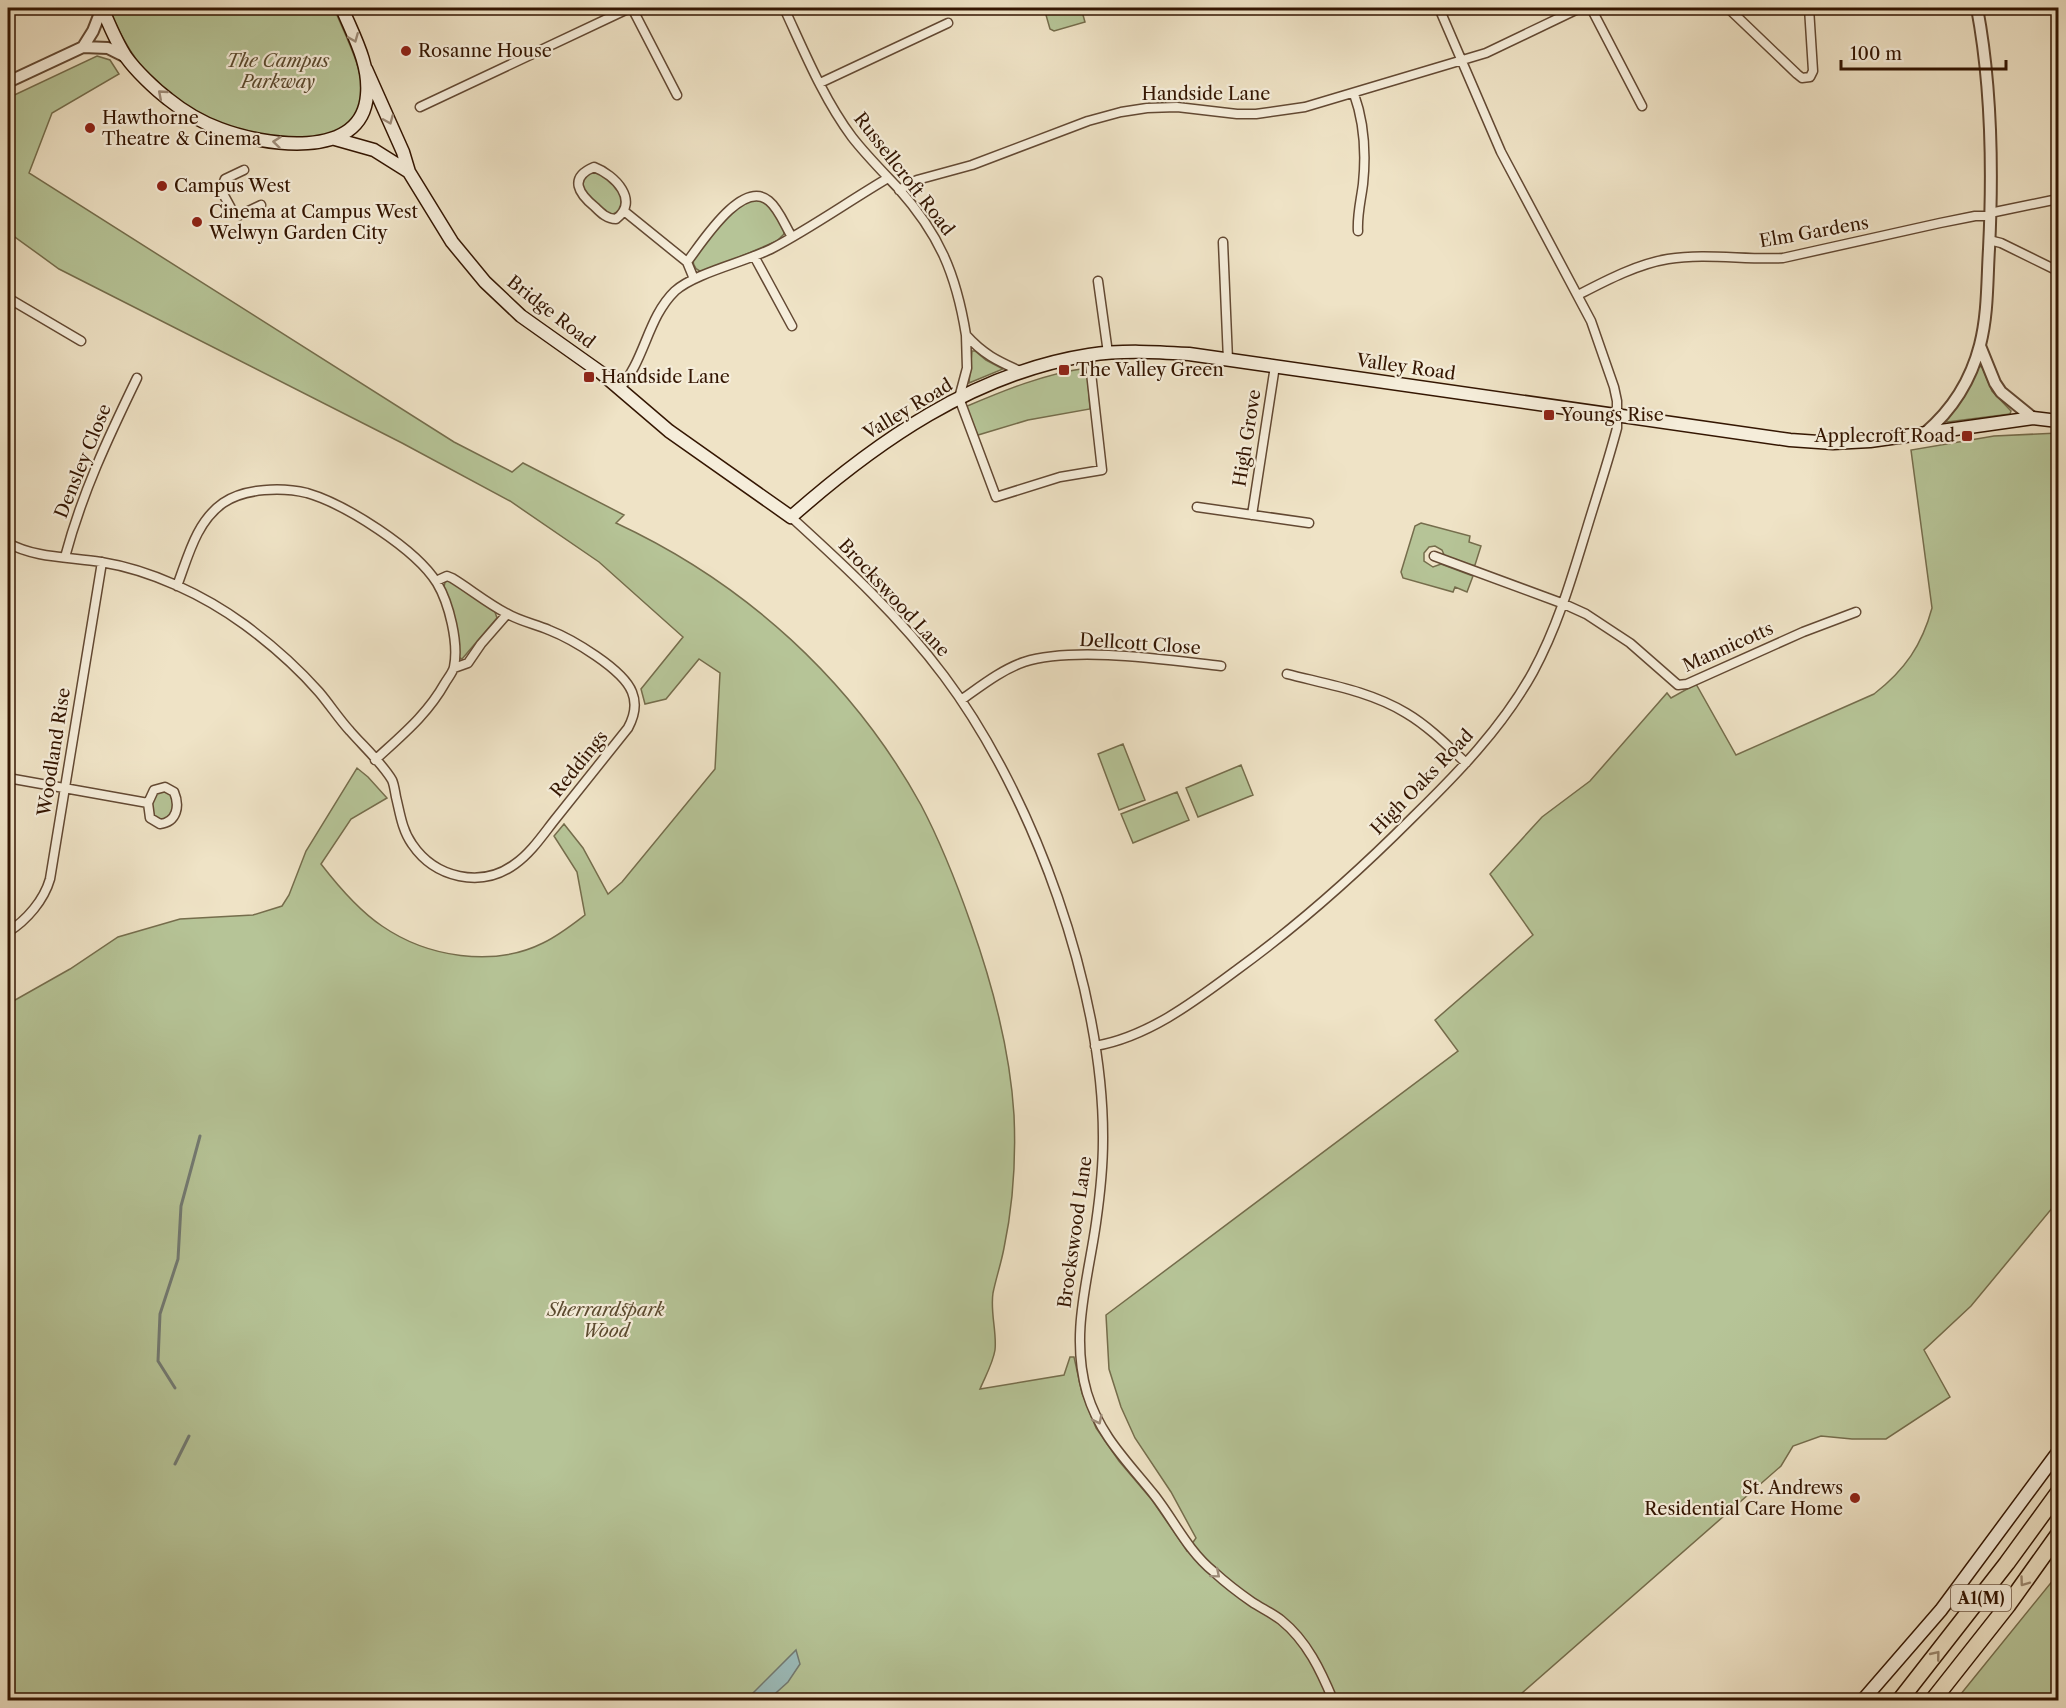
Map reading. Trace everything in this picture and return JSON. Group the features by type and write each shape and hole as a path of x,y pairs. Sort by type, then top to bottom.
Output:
{"highway":[{"name":"A1(M)","path":"1900,1701 2058,1493"},
{"name":"A1(M)","path":"1933,1701 1995,1622 2058,1535"}],"main road":[{"path":"102,8 127,58 166,98 189,114 219,129 260,140 285,143 335,139 374,150 409,171"},
{"name":"Bridge Road","path":"342,8 409,171 452,242 485,282 521,316 591,365 669,431 791,517"},
{"path":"335,139 351,128 362,112 368,92 366,69"},
{"name":"Valley Road","path":"791,517 843,471 875,448 958,398 1055,362 1108,353 1158,352 1228,360 1790,440 1870,441 2033,418 2058,421"},
{"path":"1863,1701 1946,1604 2058,1452"}],"street":[{"path":"82,47 93,31 102,8"},
{"path":"420,107 631,8 677,96"},
{"name":"Russellcroft Road","path":"784,8 820,83 853,138 899,190 931,231 944,252 960,300 966,335 967,368 958,398"},
{"path":"1439,8 1501,152 1591,321 1616,394 1618,416"},
{"name":"Handside Lane","path":"899,190 917,180 972,165 1088,121 1121,112 1177,107 1256,114 1305,107 1354,94 1462,61 1507,44 1580,8"},
{"path":"1591,8 1642,106"},
{"path":"1728,8 1797,74 1806,78 1813,71 1809,8"},
{"path":"1925,433 1952,406 1964,386 1980,346 1986,301 1990,214 1990,120 1977,8"},
{"path":"820,83 948,23"},
{"path":"8,82 82,47 108,48 127,58"},
{"path":"1354,94 1361,125 1365,165 1358,231"},
{"path":"594,167 597,168 623,189 626,197 624,211 616,219 610,219 584,198 577,186 586,172 594,167"},
{"path":"244,170 225,179 221,190 233,212 240,215 261,205"},
{"path":"619,389 631,373 652,323 668,299 684,284 754,256 792,237 888,178"},
{"path":"687,262 712,228 726,214 740,201 755,195 762,196 775,207 792,237"},
{"name":"Elm Gardens","path":"1578,295 1633,270 1666,259 1689,257 1783,258 2058,199"},
{"path":"624,211 687,262 694,279"},
{"path":"1989,240 2001,243 2058,271"},
{"path":"1223,242 1228,360"},
{"path":"754,256 792,326"},
{"path":"1098,281 1108,353"},
{"path":"8,298 81,341"},
{"path":"966,335 995,360 1023,372"},
{"path":"1980,346 2001,392 2033,418"},
{"path":"958,398 996,497 1060,477 1102,470 1089,356"},
{"name":"High Grove","path":"1252,515 1275,366"},
{"name":"Densley Close","path":"65,557 76,517 92,474 137,378"},
{"name":"High Oaks Road","path":"1095,1046 1121,1040 1174,1013 1273,943 1370,860 1466,763 1514,703 1548,642 1564,604 1610,457 1618,416"},
{"path":"177,586 195,539 213,511 244,493 258,490 305,493 341,508 396,543 417,560 436,581 443,595 452,623 454,668 434,702 424,714 375,760"},
{"name":"High Grove","path":"1197,507 1309,523"},
{"name":"Brockswood Lane","path":"791,517 865,585 894,616 924,650 961,700 985,738 1012,789 1050,878 1081,975 1095,1046 1102,1099 1102,1177 1081,1310 1081,1365 1087,1393 1096,1417 1112,1445 1156,1498 1184,1542 1211,1570 1248,1600 1282,1621 1309,1649 1334,1701"},
{"name":"Reddings","path":"10,547 102,562 139,572 177,586 243,623 272,645 318,692 392,780 402,823 411,843 430,864 453,875 471,878 490,876 514,865 532,848 628,728 632,721 635,701 623,678 591,653 550,630 507,614 452,578 447,576 436,581"},
{"path":"1434,556 1564,604"},
{"name":"Woodland Rise","path":"8,932 28,915 46,892 102,562"},
{"name":"Mannicotts","path":"1564,604 1586,614 1630,643 1678,685 1687,684 1803,632 1856,612"},
{"path":"454,668 468,663 507,614"},
{"name":"Dellcott Close","path":"961,700 1008,669 1044,658 1093,655 1221,666"},
{"path":"1287,674 1353,691 1391,705 1426,727 1466,763"},
{"path":"8,778 148,803"},
{"path":"165,787 174,792 178,804 171,821 160,824 150,818 148,803 154,790 165,787"}],"green space":[{"name":"The Campus Parkway","path":"109,8 334,8 353,52 360,76 362,98 355,116 342,128 324,135 303,138 259,134 216,121 179,101 157,84 129,49"},
{"path":"1044,8 1081,8 1085,22 1054,31 1050,29"},
{"name":"Sherrardspark Wood","path":"97,56 110,60 119,74 52,113 29,173 454,442 512,472 523,463 624,515 616,523 663,547 708,575 751,606 791,640 828,677 893,759 921,805 966,909 999,1018 1009,1066 1015,1132 1012,1199 1004,1248 993,1293 995,1350 980,1389 1064,1375 1070,1357 1074,1357 1082,1393 1096,1428 1119,1461 1152,1500 1187,1551 1196,1538 1171,1492 1135,1438 1121,1407 1109,1369 1106,1315 1458,1051 1435,1020 1533,935 1490,874 1542,817 1590,781 1667,693 1671,698 1696,684 1736,755 1874,694 1895,676 1911,656 1923,634 1932,608 1911,450 1994,436 2058,433 2058,1201 1971,1306 1924,1350 1950,1397 1886,1439 1821,1436 1793,1446 1781,1466 1514,1700 8,1700 8,1004 70,969 118,937 180,919 253,915 282,906 289,895 306,851 357,768 387,798 351,819 321,864 341,889 365,913 400,937 440,952 482,957 524,951 559,934 585,915 577,872 554,836 564,824 583,848 608,894 622,882 715,769 720,673 699,659 666,699 645,704 641,689 683,637 599,562 510,501 402,443 59,269 8,232 8,98"},
{"path":"596,171 616,186 621,196 621,210 611,215 593,202 581,182 589,173"},
{"path":"753,199 769,204 784,234 777,241 704,272 697,270 693,260 713,234 735,210"},
{"path":"972,351 975,351 1003,369 969,383"},
{"path":"1978,366 1982,367 1992,391 2011,411 2010,414 1947,422 1946,420 1965,395"},
{"path":"1087,368 1090,409 1028,420 978,435 965,407 1025,383"},
{"path":"1421,523 1470,536 1469,542 1481,546 1475,565 1472,566 1445,557 1442,550 1435,546 1429,547 1424,553 1424,561 1433,567 1441,564 1473,576 1467,592 1455,587 1453,592 1403,578 1401,572 1415,526"},
{"path":"449,580 495,612 497,618 462,659 458,657 444,587 445,582"},
{"path":"1123,744 1145,800 1119,810 1098,754"},
{"path":"1241,765 1253,795 1198,817 1186,788"},
{"path":"162,790 170,792 175,801 171,815 163,821 152,816 154,798"},
{"path":"1177,792 1189,820 1133,843 1121,814"},
{"path":"2058,1574 2058,1700 1956,1700"}],"water":[{"path":"796,1650 800,1664 788,1682 768,1700 746,1700"}],"waterway":[{"path":"175,1388 158,1361 160,1314 178,1259 181,1206 200,1136"},
{"path":"175,1464 189,1436"}],"place":[{"name":"Rosanne House","path":"406,51"},
{"name":"Hawthorne Theatre & Cinema","path":"90,128"},
{"name":"Campus West","path":"162,186"},
{"name":"Cinema at Campus West Welwyn Garden City","path":"197,222"},
{"name":"The Valley Green","path":"1064,370"},
{"name":"Handside Lane","path":"589,377"},
{"name":"Youngs Rise","path":"1549,415"},
{"name":"Applecroft Road","path":"1967,436"},
{"name":"St. Andrews Residential Care Home","path":"1855,1498"}]}
